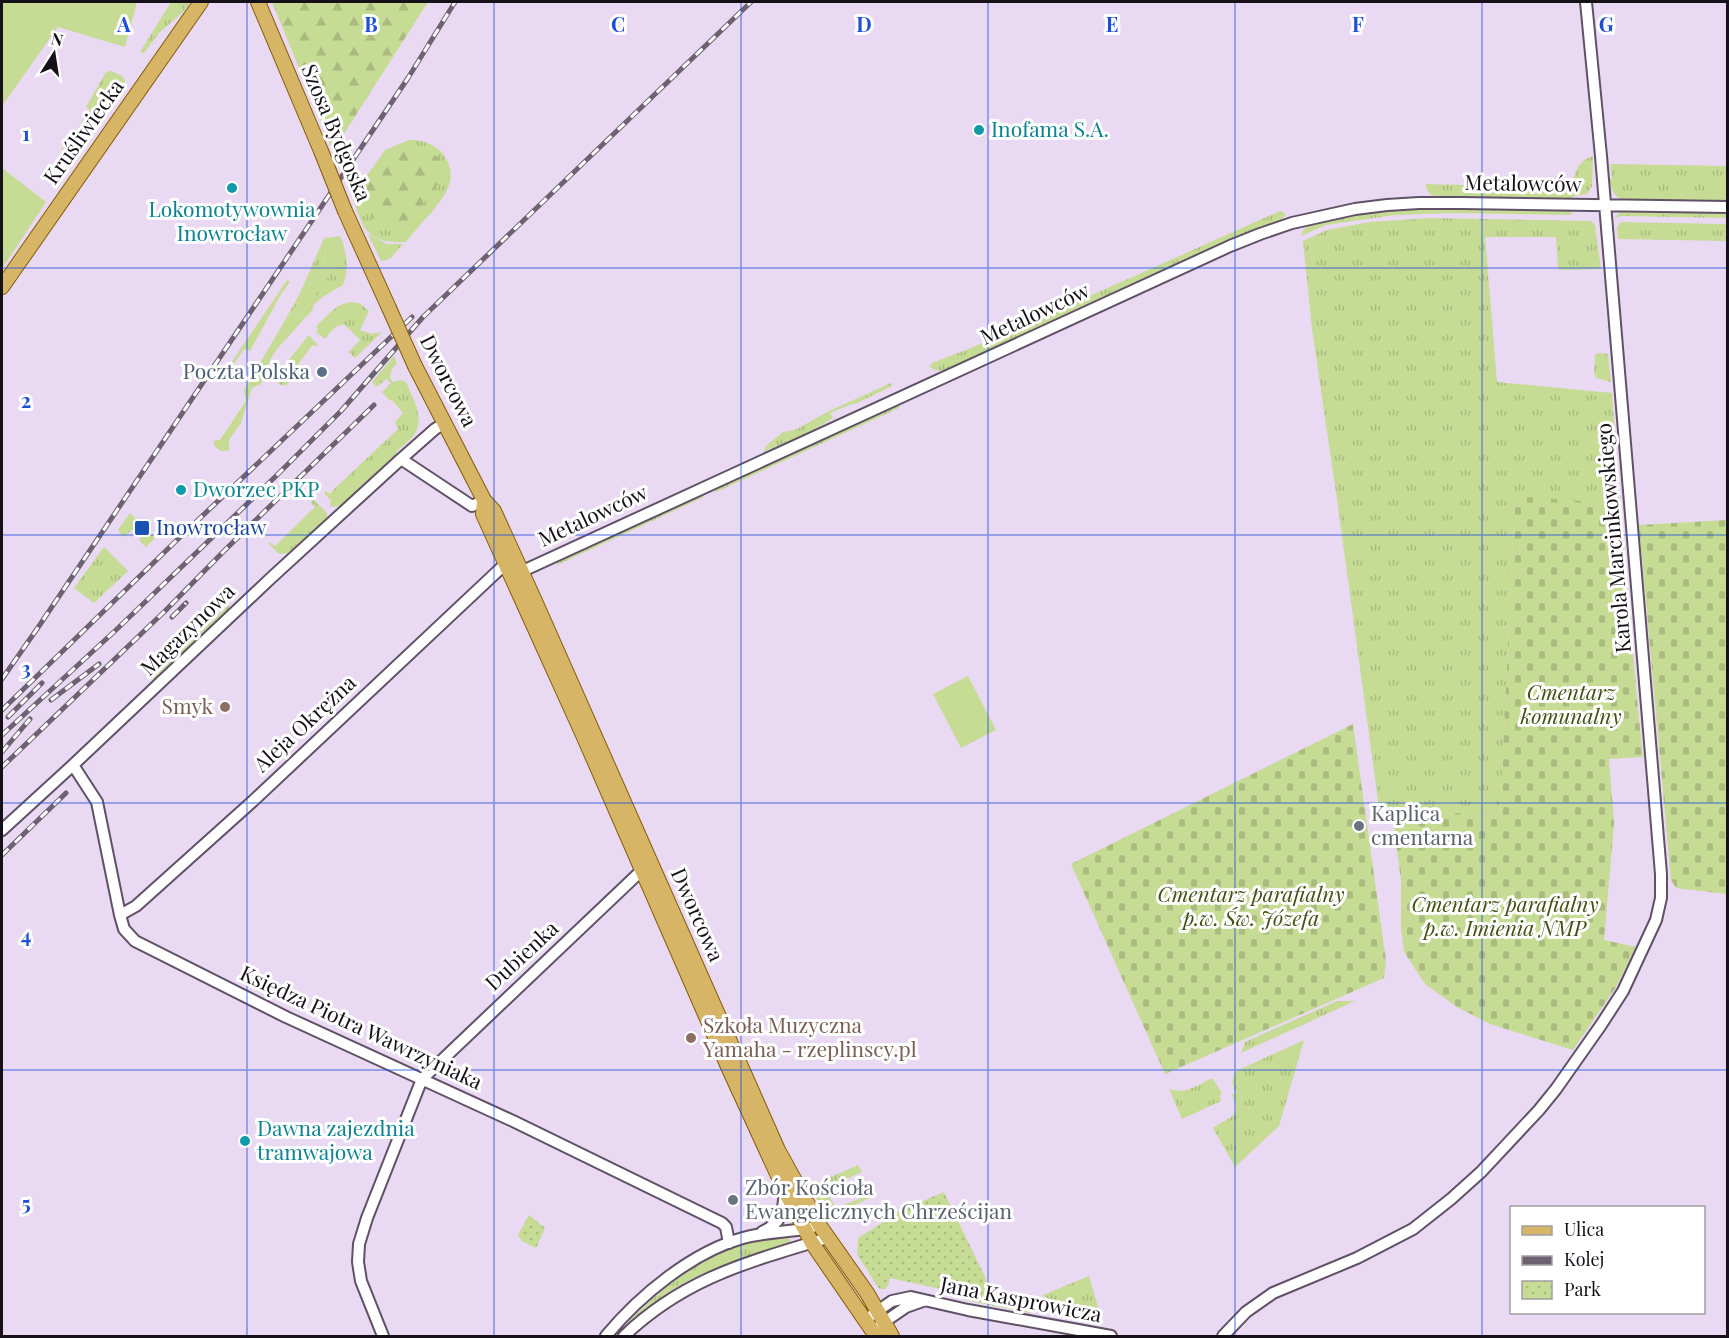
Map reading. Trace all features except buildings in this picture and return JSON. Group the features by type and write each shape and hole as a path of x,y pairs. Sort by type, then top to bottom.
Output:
{"main road":[{"name":"Kruśliwiecka","path":"2,287 201,2"},
{"name":"Szosa Bydgoska","path":"258,2 375,281"},
{"name":"Dworcowa","path":"375,281 484,500 483,514 514,568 647,868 778,1150 824,1232 867,1293 874,1324"},
{"name":"Dworcowa","path":"647,868 729,1069 785,1191 812,1243 874,1324 892,1336"}],"street":[{"name":"Karola Marcinkowskiego","path":"1222,1336 1246,1312 1273,1293 1357,1258 1413,1229 1452,1199 1481,1172 1539,1110 1601,1025 1623,991 1656,920 1661,898 1661,874 1586,2"},
{"name":"Metalowców","path":"514,568 1260,234 1292,223 1354,209 1430,203 1728,207"},
{"name":"Magazynowa","path":"2,830 232,614 401,459 445,423"},
{"path":"401,459 472,506 484,500"},
{"name":"Aleja Okrężna","path":"120,915 136,906 236,816 501,568 514,568"},
{"name":"Księdza Piotra Wawrzyniaka","path":"73,765 97,802 120,915 124,929 135,941 286,1017 422,1078 722,1223 726,1227 729,1243"},
{"name":"Dubienka","path":"422,1078 647,868"},
{"path":"383,1336 361,1281 358,1262 359,1244 422,1078"},
{"path":"754,1236 778,1221 784,1207 785,1191"},
{"path":"606,1336 627,1314 671,1276 703,1255 729,1243 754,1236 805,1229 824,1232"},
{"path":"624,1336 666,1302 697,1283 752,1260 812,1243 824,1232"},
{"name":"Jana Kasprowicza","path":"867,1293 892,1301 911,1297 1111,1336"},
{"path":"874,1324 892,1301"},
{"name":"Jana Kasprowicza","path":"874,1324 906,1307 924,1301"}],"green space":[{"path":"2,2 137,2 125,47 58,27 2,106"},
{"path":"171,2 190,2 183,12 159,33 144,53 140,52"},
{"path":"272,2 428,2 333,151"},
{"path":"111,71 122,76 126,83 125,88 77,155 65,156 62,150 64,142 67,137 71,139 90,110 86,107 106,72"},
{"path":"409,140 428,143 436,147 448,163 451,178 437,206 406,242 383,240 373,236 365,228 352,196 385,150"},
{"path":"407,145 424,146 429,153 439,157 441,176 423,205 408,218 405,224 392,229 371,216 371,206 366,202 364,196 368,189 368,182 373,179 388,155"},
{"path":"1593,156 1592,186 1587,194 1570,199 1435,197 1428,192 1425,184 1571,188 1580,164"},
{"path":"1610,164 1727,166 1727,201 1620,199 1610,185 1609,179 1612,179"},
{"path":"2,168 46,202 2,269"},
{"path":"1430,208 1572,210 1571,215 1455,213 1395,215 1326,225 1301,236 1304,229 1312,224 1394,210"},
{"path":"1629,210 1727,212 1727,218 1621,216 1614,218 1621,212"},
{"path":"1280,211 1285,215 1281,221 1218,245 944,371 930,367 932,363 971,348"},
{"path":"1430,218 1591,221 1595,225 1601,269 1560,270 1556,237 1485,237 1497,382 1612,393 1620,504 1515,497 1500,816 1379,808 1312,329 1303,241 1327,230 1370,222"},
{"path":"1621,222 1727,224 1727,241 1618,239 1617,227"},
{"path":"368,234 387,244 403,244 390,259 381,261"},
{"path":"325,236 327,245 322,270 280,329 300,293"},
{"path":"340,236 346,260 343,285 316,302 314,308 277,349 333,270 339,255"},
{"path":"340,236 339,255 333,270 273,355 261,384 252,388 241,423 229,440 229,450 219,450 213,441 220,440 246,401 244,390 280,329 322,270 326,253 326,238"},
{"path":"287,280 290,282 250,351 244,349 233,365 231,363"},
{"path":"351,302 359,303 369,311 360,330 372,334 382,332 355,358 349,352 360,340 345,325 336,327 325,339 316,332 318,329 316,327 332,311 340,305"},
{"path":"308,336 319,346 313,345 286,380 289,382 286,386 278,384 287,362"},
{"path":"1608,354 1611,382 1596,378 1595,355"},
{"path":"394,356 397,364 390,375 391,379 392,382 401,380 406,382 418,413 416,432 396,452 397,454 340,506 333,507 324,493 326,491 329,494 398,429 395,422 403,413 382,392 391,383 386,379 377,387 372,382"},
{"path":"891,383 892,386 830,413 833,418 809,433 763,452 767,445 783,432 795,430 829,411"},
{"path":"900,403 899,408 714,493 716,489"},
{"path":"701,495 704,497 557,565 558,560"},
{"path":"1515,496 1620,504 1643,757 1609,759 1614,824 1604,940 1636,947 1616,987 1573,1050 1490,1024 1457,1007 1425,984 1404,952 1401,928 1401,880 1393,820 1383,808 1500,816"},
{"path":"312,500 327,513 327,518 288,553 279,554 269,542 275,546 315,507 311,503"},
{"path":"130,513 155,538 146,547 133,529 124,537 118,530"},
{"path":"1728,520 1727,894 1676,888 1671,880 1639,525"},
{"path":"104,547 128,571 94,603 74,588"},
{"path":"230,604 230,609 155,681 153,678"},
{"path":"968,676 996,730 961,748 933,694"},
{"name":"Cmentarz parafialny p.w. Św. Józefa","path":"1353,724 1386,961 1384,978 1165,1074 1071,864"},
{"path":"1337,1001 1355,1001 1241,1053 1245,1042"},
{"path":"1304,1040 1279,1126 1235,1167 1213,1128 1235,1113 1236,1108 1232,1095 1236,1093 1233,1077 1236,1071"},
{"path":"1213,1079 1222,1093 1221,1101 1182,1119 1169,1089 1185,1090"},
{"path":"858,1165 862,1172 824,1189 838,1207 869,1195 872,1197 845,1209 832,1210 810,1191 811,1187 817,1183"},
{"path":"944,1192 997,1302 1019,1294 1027,1297 1030,1313 965,1300 959,1293 890,1278 885,1289 877,1286 857,1254 858,1238 888,1219 890,1215"},
{"path":"529,1215 545,1228 536,1248 522,1241 518,1235"},
{"path":"788,1236 791,1243 731,1263 684,1283 635,1319 618,1336 615,1336 639,1311 698,1264 729,1248 758,1240"},
{"path":"1089,1276 1103,1324 1048,1312 1045,1309 1043,1295"}],"railway":[{"path":"2,679 408,78 455,2"},
{"path":"2,735 116,630 276,476 341,411 423,317 751,2"},
{"path":"2,710 412,317"},
{"path":"2,767 165,611 374,405"},
{"path":"172,617 186,603"},
{"path":"51,700 99,664"},
{"path":"8,717 42,683"},
{"path":"2,752 30,719"},
{"path":"2,855 66,793"}],"place":[{"name":"Inofama S.A.","path":"979,130"},
{"name":"Lokomotywownia Inowrocław","path":"232,188"},
{"name":"Poczta Polska","path":"322,372"},
{"name":"Dworzec PKP","path":"181,490"},
{"name":"Inowrocław","path":"142,528"},
{"name":"Smyk","path":"225,707"},
{"name":"Kaplica cmentarna","path":"1359,826"},
{"name":"Szkoła Muzyczna Yamaha - rzeplinscy.pl","path":"691,1038"},
{"name":"Dawna zajezdnia tramwajowa","path":"245,1141"},
{"name":"Zbór Kościoła Ewangelicznych Chrześcijan","path":"733,1200"}],"park label":[{"name":"Cmentarz komunalny","path":"1571,705"},
{"name":"Cmentarz parafialny p.w. Imienia NMP","path":"1505,917"}]}
